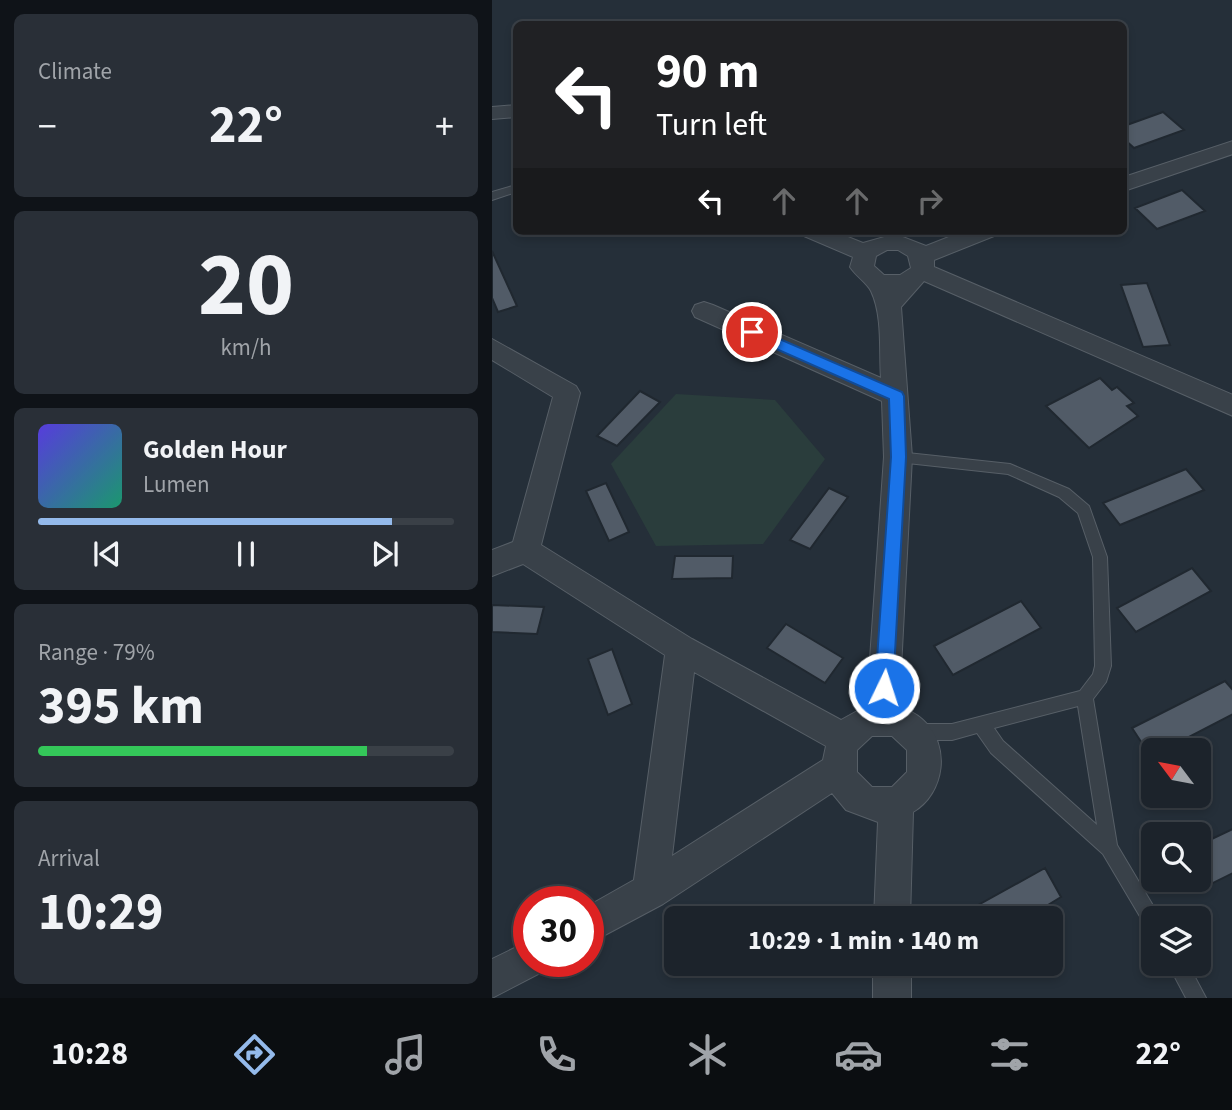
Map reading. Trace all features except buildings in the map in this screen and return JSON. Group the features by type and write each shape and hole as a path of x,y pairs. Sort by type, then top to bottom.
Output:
{"street":[{"path":"492,113 513,111"},
{"path":"1127,183 1232,148"},
{"path":"822,235 865,253"},
{"path":"885,295 916,264 945,245 974,235"},
{"path":"525,550 680,649 873,737 922,745 925,761 923,776 915,790 884,803 856,795 844,783 873,737 884,688 898,457 896,396 885,295 862,267 865,253 881,243 904,243 916,264 1232,406"},
{"path":"704,311 896,396"},
{"path":"492,348 567,393 525,550"},
{"path":"492,563 525,550"},
{"path":"650,891 680,649"},
{"path":"604,917 650,891 873,737"},
{"path":"884,803 892,858 892,906"},
{"path":"492,980 513,968"},
{"path":"892,976 892,998"}],"lane":[{"path":"492,196 513,189"},
{"path":"873,737 952,732 1085,697 1100,677 1103,666 1100,556 1084,510 1064,493 1010,469 898,457"},
{"path":"1085,697 1109,848"},
{"path":"981,724 997,747 1027,771 1109,848 1143,906"},
{"path":"1184,976 1197,998"}],"green space":[{"path":"676,394 775,400 825,459 763,544 656,546 611,464"}],"route":[{"path":"752,332 896,396 898,457 884,688"}]}
